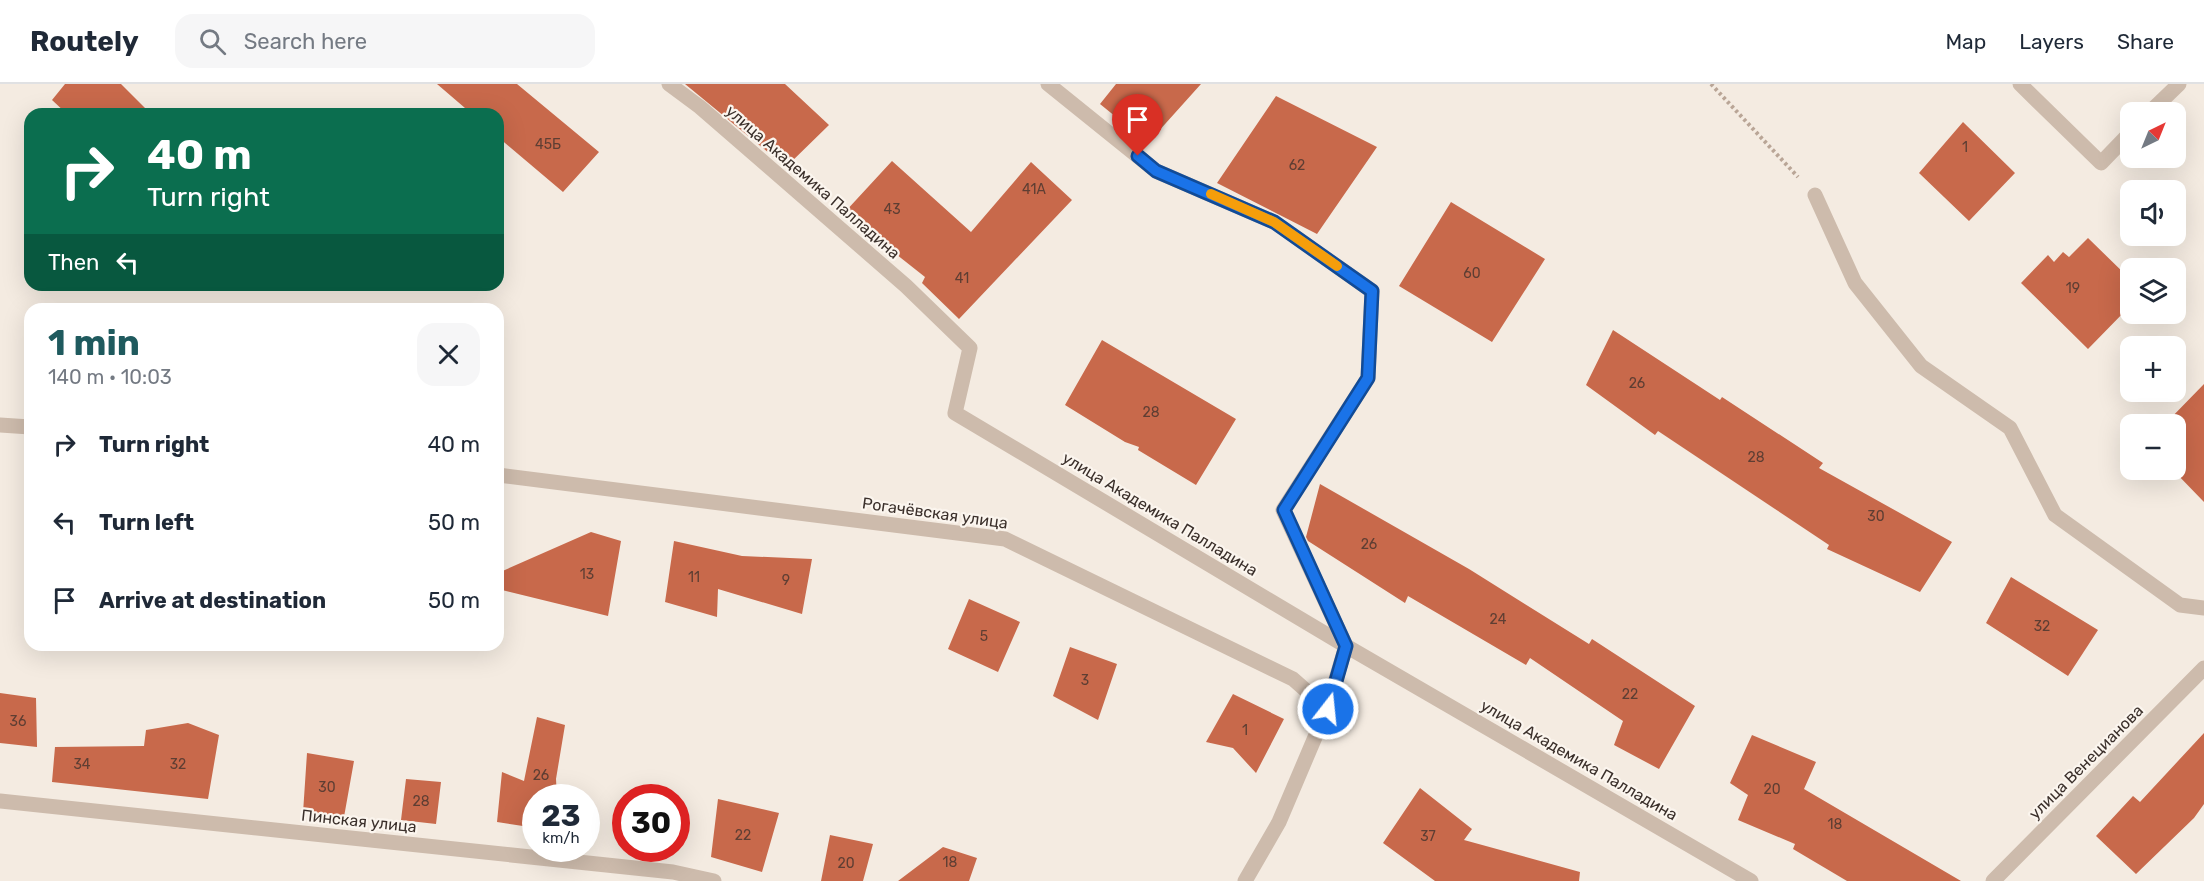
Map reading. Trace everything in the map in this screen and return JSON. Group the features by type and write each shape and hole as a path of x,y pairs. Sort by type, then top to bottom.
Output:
{"street":[{"name":"улица Академика Палладина","path":"669,84 709,115 906,286 970,348 955,413 1346,646 1750,881"},
{"path":"1048,84 1156,171 1274,222 1372,291 1368,378 1284,510 1346,646 1328,709 1279,822 1245,881"},
{"path":"2020,84 2101,163 2120,143"},
{"path":"2160,102 2179,84"},
{"path":"1815,195 1855,283 1921,366 2010,428 2055,515 2180,605 2204,608"},
{"path":"0,425 24,427"},
{"name":"Рогачёвская улица","path":"504,476 1005,539 1293,679 1328,709"},
{"name":"улица Венецианова","path":"1993,881 2204,668"},
{"name":"Пинская улица","path":"0,801 661,870 714,881"}],"path":[{"path":"1712,84 1815,195"}],"building":[{"path":"65,84 121,84 145,108 61,108 52,100"},
{"path":"437,84 517,84 599,152 563,192 504,142 504,108 465,108"},
{"path":"685,84 785,84 829,125 786,167"},
{"path":"1116,84 1201,84 1148,143 1100,104"},
{"path":"1276,96 1377,147 1317,234 1217,183"},
{"path":"1963,122 2015,173 1969,221 1919,173"},
{"path":"892,161 971,232 1031,162 1072,200 959,319 922,283 925,277 844,213"},
{"path":"1451,202 1545,259 1492,342 1399,286"},
{"path":"2088,238 2120,269 2120,316 2088,349 2021,283 2048,255 2054,262 2063,252 2069,257"},
{"path":"1613,330 1720,400 1722,397 1823,463 1819,468 1952,542 1920,592 1827,549 1829,545 1658,431 1655,435 1586,385"},
{"path":"1102,340 1236,419 1196,485 1138,450 1139,447 1125,442 1065,405"},
{"path":"2204,384 2204,502 2183,480 2186,480 2186,414 2175,414"},
{"path":"1320,484 1469,569 1589,644 1592,639 1695,706 1659,769 1614,745 1623,721 1530,658 1526,665 1408,596 1405,603 1308,541 1306,537"},
{"path":"591,532 621,541 608,616 504,590 504,570"},
{"path":"674,541 742,556 812,559 802,614 718,589 717,617 665,602"},
{"path":"2011,577 2098,630 2068,676 1986,623"},
{"path":"969,599 1020,622 998,672 948,649"},
{"path":"1070,647 1117,664 1098,720 1053,696"},
{"path":"0,693 36,698 37,747 0,743"},
{"path":"1233,694 1284,719 1256,773 1233,748 1206,742"},
{"path":"537,717 565,725 556,784 522,784 522,826 497,822 502,772 524,781"},
{"path":"188,723 219,735 208,799 52,782 55,747 144,746 146,730"},
{"path":"2204,733 2204,804 2194,818 2136,874 2096,836 2133,796 2140,802"},
{"path":"1752,735 1816,762 1804,789 1961,881 1847,881 1793,849 1795,844 1738,820 1748,795 1730,783"},
{"path":"307,753 354,761 344,817 303,813"},
{"path":"406,779 441,782 436,824 401,820"},
{"path":"1420,788 1472,829 1464,840 1580,872 1579,881 1435,881 1383,843"},
{"path":"718,799 779,813 762,872 711,857"},
{"path":"830,835 873,844 863,881 821,881"},
{"path":"943,847 977,858 969,881 898,881"}],"slow traffic":[{"path":"1211,194 1274,222 1337,266"}],"route":[{"path":"1138,156 1156,171 1274,222 1372,291 1368,378 1284,510 1346,646 1328,709"}]}
